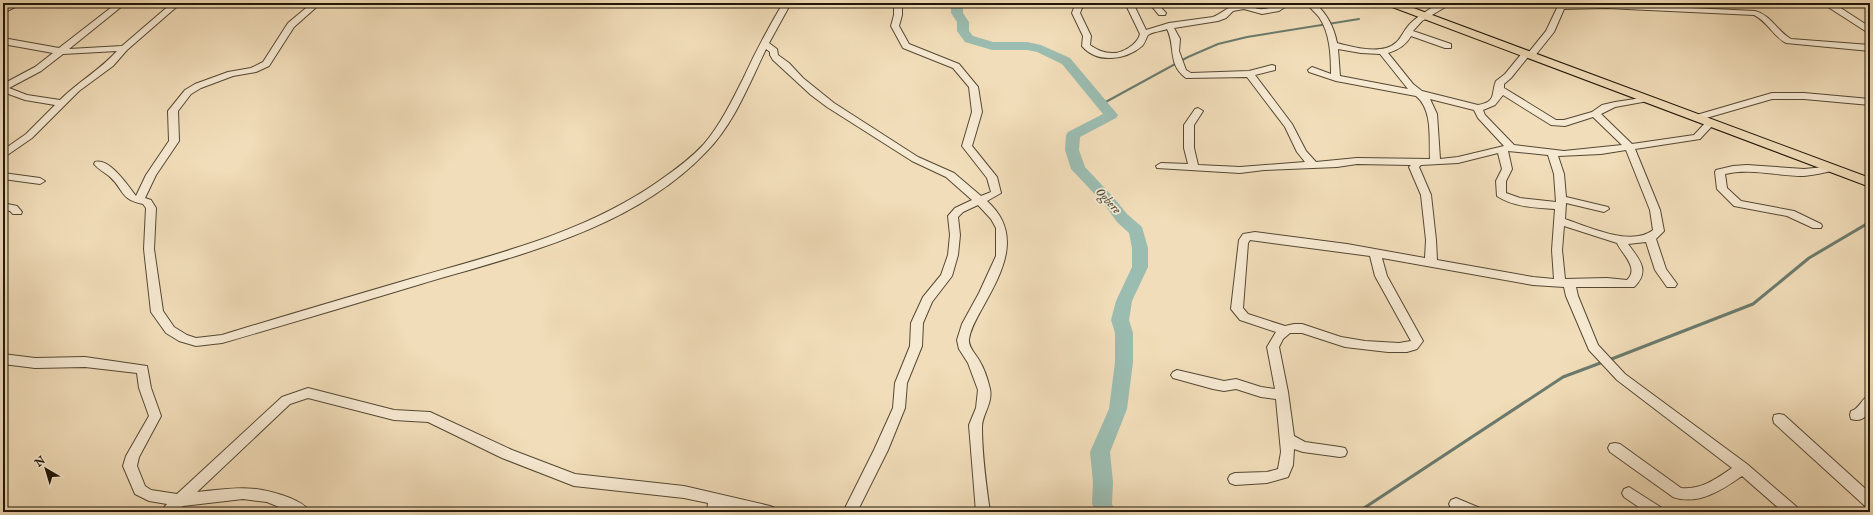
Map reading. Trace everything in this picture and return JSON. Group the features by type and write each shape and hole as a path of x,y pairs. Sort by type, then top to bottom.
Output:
{"main road":[{"path":"1391,3 1870,183"}],"street":[{"path":"3,11 19,3"},
{"path":"3,88 38,69 122,3"},
{"path":"4,154 29,136 76,89 110,64 124,48 177,3"},
{"path":"138,201 151,175 174,141 175,132 173,111 188,92 198,86 228,75 246,72 266,64 290,25 317,3"},
{"path":"99,164 113,174 132,198 138,201 147,202 151,208 149,249 157,312 170,330 183,338 196,342 222,339 476,264 577,232 601,221 653,192 691,161 711,140 737,99 787,3"},
{"path":"850,512 881,450 899,408 901,383 916,346 917,323 927,300 946,276 953,255 955,235 953,216 959,210 996,193 992,177 967,146 977,112 973,87 956,66 906,46 895,26 898,15 898,3"},
{"path":"1085,3 1078,7 1076,13 1087,36 1086,46 1094,52 1116,56 1138,46 1144,39 1144,34 1129,3"},
{"path":"1153,3 1162,13"},
{"path":"1144,34 1169,26 1215,19 1223,16 1227,6 1244,7 1262,12 1276,9 1287,3"},
{"path":"1310,3 1316,8 1324,19 1330,32 1334,45 1336,78"},
{"path":"1334,45 1353,50 1382,51 1396,48 1404,42 1411,27 1425,16 1448,3"},
{"path":"1801,3 1828,4 1870,31"},
{"path":"1748,4 1755,13"},
{"path":"1312,70 1336,78 1421,94 1478,108 1484,108 1493,103 1499,95 1499,83 1529,55 1550,32 1557,5 1605,5 1755,13 1763,16 1783,38 1789,41 1870,48"},
{"path":"1169,26 1176,39 1174,51 1182,71 1189,76 1250,74 1272,68"},
{"path":"1409,32 1448,46"},
{"path":"3,40 27,44 48,50 61,51 87,51 124,48"},
{"path":"766,44 774,51 774,56 783,63 794,76 820,98 915,159 950,175 979,200 996,218 1001,228 1001,256 985,292 968,324 963,340 965,349 974,362 984,390 982,408 975,425 983,512"},
{"path":"1382,51 1410,86 1421,94 1432,114 1435,162"},
{"path":"1250,74 1289,126 1302,152 1313,165"},
{"path":"3,88 25,97 61,103"},
{"path":"1500,89 1554,123 1565,123 1595,114 1599,110 1617,104 1645,99"},
{"path":"1696,118 1772,96 1804,96 1870,102"},
{"path":"1478,108 1481,116 1507,149 1507,169 1501,181 1501,194 1504,197 1513,200 1561,203 1604,209"},
{"path":"1194,168 1189,148 1189,125 1198,111"},
{"path":"1558,221 1624,241 1650,238 1659,231 1655,210 1629,146 1595,114"},
{"path":"1161,166 1240,170 1357,161 1435,162 1458,160 1507,149 1564,154 1593,152 1697,137 1710,123"},
{"path":"1552,152 1559,174 1561,203 1558,221 1557,250 1565,283 1572,296 1593,347 1617,372 1742,468 1793,512"},
{"path":"1418,162 1414,167 1426,195 1431,240 1430,263"},
{"path":"1817,226 1790,213 1738,204 1722,188 1720,172 1732,168 1805,172 1831,168"},
{"path":"3,176 40,181"},
{"path":"3,206 13,208 17,212"},
{"path":"1285,331 1244,317 1237,309 1243,243 1247,237 1255,236 1375,253 1533,281 1565,283 1606,282 1630,284 1636,280 1638,266 1622,244 1624,241"},
{"path":"1650,238 1661,270 1670,284"},
{"path":"1235,478 1282,474 1285,470 1287,460 1286,416 1273,347 1277,338 1285,331 1300,327 1347,343 1397,348 1413,346 1417,341 1381,276 1375,253"},
{"path":"3,359 35,364 85,362 142,369 145,388 155,416 154,421 133,456 130,466 132,474 140,490 149,495 180,500 243,493 268,496 291,505 303,512"},
{"path":"1177,375 1212,384 1224,386 1236,384 1261,392 1282,395"},
{"path":"167,512 286,400 308,393 394,415 430,417 507,454 574,480 684,492 714,506 770,512"},
{"path":"1856,415 1860,414 1870,400"},
{"path":"1779,419 1870,502"},
{"path":"1287,440 1303,447 1340,452"},
{"path":"1615,448 1678,493 1689,496 1703,492 1725,480 1742,468"},
{"path":"1629,493 1657,512"},
{"path":"1456,504 1475,512"}],"waterway":[{"name":"Ogbere","path":"957,3 957,13 963,22 963,31 969,39 992,46 1027,46 1041,49 1066,61 1111,115 1073,135 1072,150 1078,169 1109,201 1122,218 1136,231 1140,248 1140,267 1124,301 1120,320 1124,333 1124,362 1118,409 1100,452 1103,482 1102,504 1106,512"},
{"path":"1102,104 1188,57 1218,44 1247,37 1359,19"},
{"path":"1609,360 1753,304 1809,258 1870,222 1869,223"},
{"path":"1358,512 1563,377 1603,362"}]}
